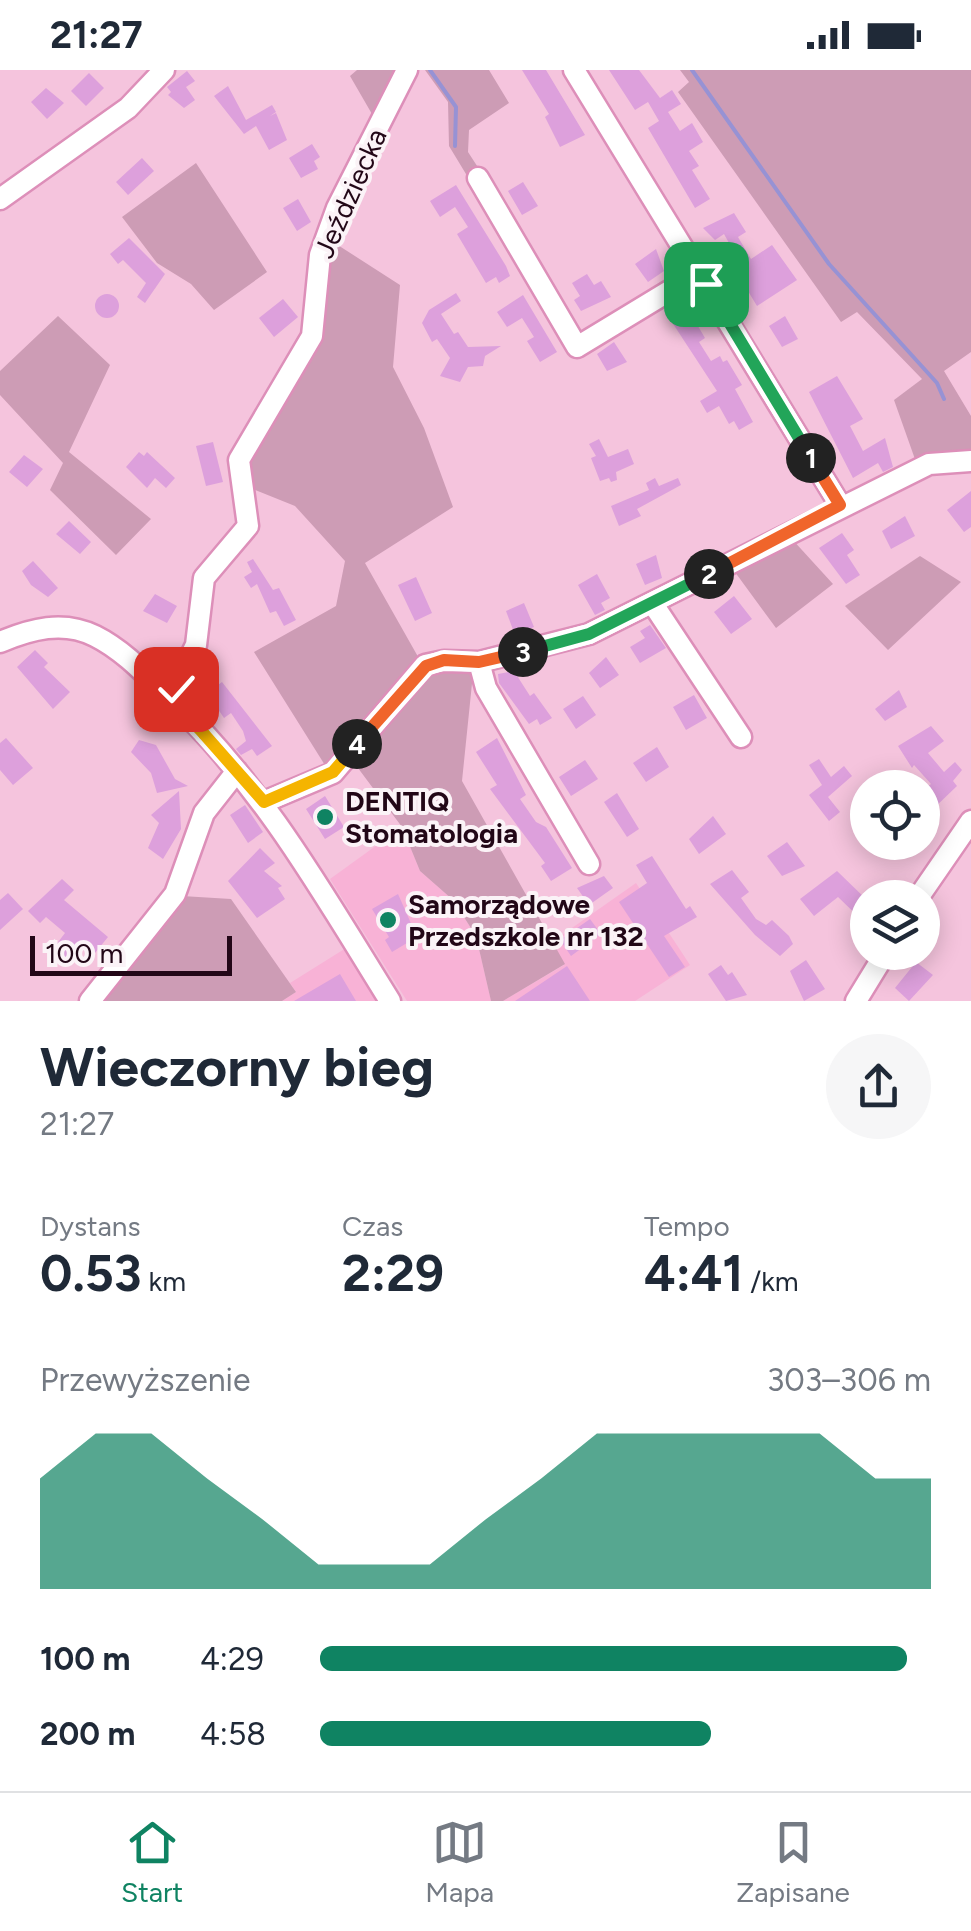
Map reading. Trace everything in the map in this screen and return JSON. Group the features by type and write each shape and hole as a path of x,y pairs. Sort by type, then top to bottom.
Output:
{"street":[{"path":"0,198 128,108 164,70"},
{"name":"Jeździecka","path":"170,698 196,645 204,578 248,526 239,460 312,336 320,254 337,208 407,70"},
{"path":"574,70 840,505"},
{"path":"478,178 577,347 699,272"},
{"path":"264,802 333,772 426,666 444,660 479,662 589,634 840,505 929,464 971,461"},
{"path":"653,604 742,737"},
{"path":"0,642 32,628 61,627 94,636 135,664 264,802 390,1001"},
{"path":"479,662 486,688 589,864"},
{"path":"90,1001 175,894 204,814 237,771"},
{"path":"930,880 971,820"},
{"path":"856,1001 875,970"}],"shaded area":[{"path":"357,70 401,70 376,121 350,76"},
{"path":"425,70 489,70 509,103 469,130 468,152 481,172 469,179 449,146 448,102"},
{"path":"680,70 971,70 971,352 944,371 971,416 971,450 916,462 894,400 922,379 857,312 841,322 678,92 689,82"},
{"path":"196,163 267,272 214,310 191,284 157,263 122,217"},
{"path":"330,240 400,285 393,367 424,428 453,507 365,563 421,662 328,770 254,652 336,606 345,561 295,506 245,486 246,450 318,340"},
{"path":"58,316 110,365 69,452 151,519 116,555 50,490 63,463 0,395 0,371"},
{"path":"791,538 833,584 776,628 732,568"},
{"path":"920,556 961,582 888,650 845,606"},
{"path":"474,664 462,781 565,964 503,1001 491,1001 476,936 453,900 420,871 402,827 352,760 431,670"},
{"path":"402,827 420,871 453,900 476,936 491,1001 407,1001 330,879"},
{"path":"636,883 690,965 635,1001 503,1001 564,965 552,942"},
{"path":"182,896 231,899 296,992 282,1001 96,1001"},
{"path":"346,948 377,1001 282,1001 296,992 290,983"}],"building":[{"path":"522,70 546,70 585,135 560,147 545,117 549,114"},
{"path":"609,70 639,70 660,98 672,90 681,104 668,112 680,131 692,123 703,142 689,151 699,166 692,170 710,199 695,208 648,128 659,121 648,102 635,110"},
{"path":"187,71 195,81 186,87 195,100 184,108 168,95 171,92 167,87"},
{"path":"89,73 104,88 86,106 71,91"},
{"path":"228,86 246,120 272,105 276,112 270,116 276,113 287,140 269,150 256,126 244,134 214,96"},
{"path":"46,88 64,103 47,119 31,102"},
{"path":"312,144 320,157 314,161 318,169 301,178 289,158"},
{"path":"142,158 154,171 128,195 116,182"},
{"path":"523,182 538,206 522,215 508,191"},
{"path":"456,185 506,266 510,276 499,283 496,277 486,283 457,234 468,227 455,207 440,217 430,201"},
{"path":"298,199 311,222 297,231 283,208"},
{"path":"734,213 746,232 738,237 751,259 772,245 797,280 757,306 728,258 735,254 724,234 715,240 703,228"},
{"path":"129,238 165,274 145,303 137,297 146,283 123,260 118,264 110,254"},
{"path":"656,249 664,271 648,282 635,264"},
{"path":"587,274 594,285 601,281 611,297 581,311 574,300 580,296 572,283"},
{"path":"456,293 461,301 441,314 454,334 458,332 468,347 501,346 485,356 483,366 468,367 460,382 440,376 450,358 437,339 432,342 422,323 429,310"},
{"path":"107,294 116,297 116,315 107,318 98,315 95,306 98,297"},
{"path":"523,295 557,352 540,362 527,341 534,337 522,318 507,327 497,312"},
{"path":"283,299 298,317 274,337 259,318"},
{"path":"682,299 705,338 699,342 711,361 720,356 723,362 727,360 742,385 735,389 753,422 739,430 734,421 729,424 719,406 707,413 700,401 717,391 664,310"},
{"path":"785,316 798,339 782,347 769,326"},
{"path":"614,342 627,362 607,371 597,354"},
{"path":"837,376 863,419 850,426 863,451 885,438 893,467 883,472 878,463 853,478 809,392"},
{"path":"599,439 608,457 628,449 634,464 616,472 617,480 600,481 591,458 596,456 589,444"},
{"path":"213,442 223,482 206,486 196,446"},
{"path":"139,452 144,456 147,452 175,478 166,488 155,478 147,488 126,467"},
{"path":"24,455 43,469 27,487 9,472"},
{"path":"655,478 659,486 678,478 681,485 637,509 641,516 619,526 611,506 649,490 646,483"},
{"path":"971,491 971,527 964,532 947,510"},
{"path":"905,516 915,536 891,549 882,531"},
{"path":"69,521 91,542 80,554 56,534"},
{"path":"842,533 854,550 847,555 860,575 846,584 819,548"},
{"path":"656,555 662,578 645,585 636,564"},
{"path":"253,559 273,590 279,588 296,620 284,626 276,611 270,613 257,584 251,588 244,577 252,572 247,562"},
{"path":"33,561 58,588 48,597 31,585 22,571"},
{"path":"597,574 610,598 601,603 605,610 595,615 578,585"},
{"path":"416,577 432,613 415,621 398,585"},
{"path":"155,594 177,606 167,623 143,611"},
{"path":"734,596 752,619 731,634 714,612"},
{"path":"524,603 534,627 515,635 506,611"},
{"path":"650,625 666,648 640,663 630,647 645,638 640,631"},
{"path":"35,650 48,663 44,667 70,692 53,709 17,667"},
{"path":"606,657 619,675 600,688 589,673"},
{"path":"514,671 530,696 534,693 552,718 540,725 537,719 529,724 499,683 498,674"},
{"path":"222,682 272,746 257,756 252,749 241,755 236,749 246,741 243,731 231,713 224,718 207,693"},
{"path":"899,690 907,707 885,721 875,709"},
{"path":"694,695 707,718 686,730 673,707"},
{"path":"583,696 596,715 576,729 563,709"},
{"path":"931,726 944,741 928,753 944,772 955,762 962,770 953,781 957,786 940,802 940,770 918,770 914,765 912,768 898,746"},
{"path":"6,738 33,768 13,785 0,770 0,743"},
{"path":"497,738 526,795 520,799 536,822 546,827 572,868 551,881 541,866 545,863 490,789 497,785 476,752"},
{"path":"139,740 156,745 175,779 188,786 157,793 151,773 131,752"},
{"path":"657,747 669,767 646,782 633,763"},
{"path":"819,759 831,777 844,766 850,774 828,797 840,812 829,821 809,795 822,785 809,765"},
{"path":"585,760 598,779 571,796 559,777"},
{"path":"179,791 181,829 163,859 148,848 159,823 151,815"},
{"path":"617,793 639,829 627,837 604,802"},
{"name":"DENTIQ Stomatologia","path":"325,796 344,827 325,839 306,809"},
{"path":"245,805 263,832 248,843 230,815"},
{"path":"713,816 726,834 699,854 689,839"},
{"path":"787,842 805,866 782,876 767,856"},
{"path":"260,848 275,863 264,871 282,886 278,888 285,899 257,918 228,881"},
{"path":"652,856 686,909 690,906 697,917 664,936 685,967 669,977 619,902 647,883 636,865"},
{"path":"732,870 749,892 741,898 756,919 766,925 772,920 789,936 793,944 780,956 755,935 710,884"},
{"path":"837,871 850,884 850,909 838,897 814,916 800,899"},
{"path":"604,876 613,888 589,905 577,888"},
{"path":"62,879 74,890 64,900 108,937 95,953 86,945 69,965 52,950 65,933 46,917 40,923 28,911"},
{"path":"8,893 23,909 0,930 0,900"},
{"path":"398,894 417,937 392,952 385,940 389,937 372,909"},
{"path":"590,919 601,934 571,956 560,940"},
{"path":"806,960 825,989 804,1001 790,971"},
{"path":"721,965 728,975 732,972 747,995 726,1001 708,974"},
{"path":"567,966 590,1001 515,1001"},
{"path":"910,970 926,970 933,975 909,1001 895,988"},
{"path":"340,974 356,1001 294,1001"}],"waterway":[{"path":"430,70 456,107 455,146"},
{"path":"692,70 829,264 937,383 944,399"}],"place":[{"name":"DENTIQ Stomatologia","path":"325,817"},
{"name":"Samorządowe Przedszkole nr 132","path":"388,920"}],"route":[{"path":"176,689 170,698 264,802 333,772 426,666 444,660 479,662 589,634 840,505 706,284"}]}
